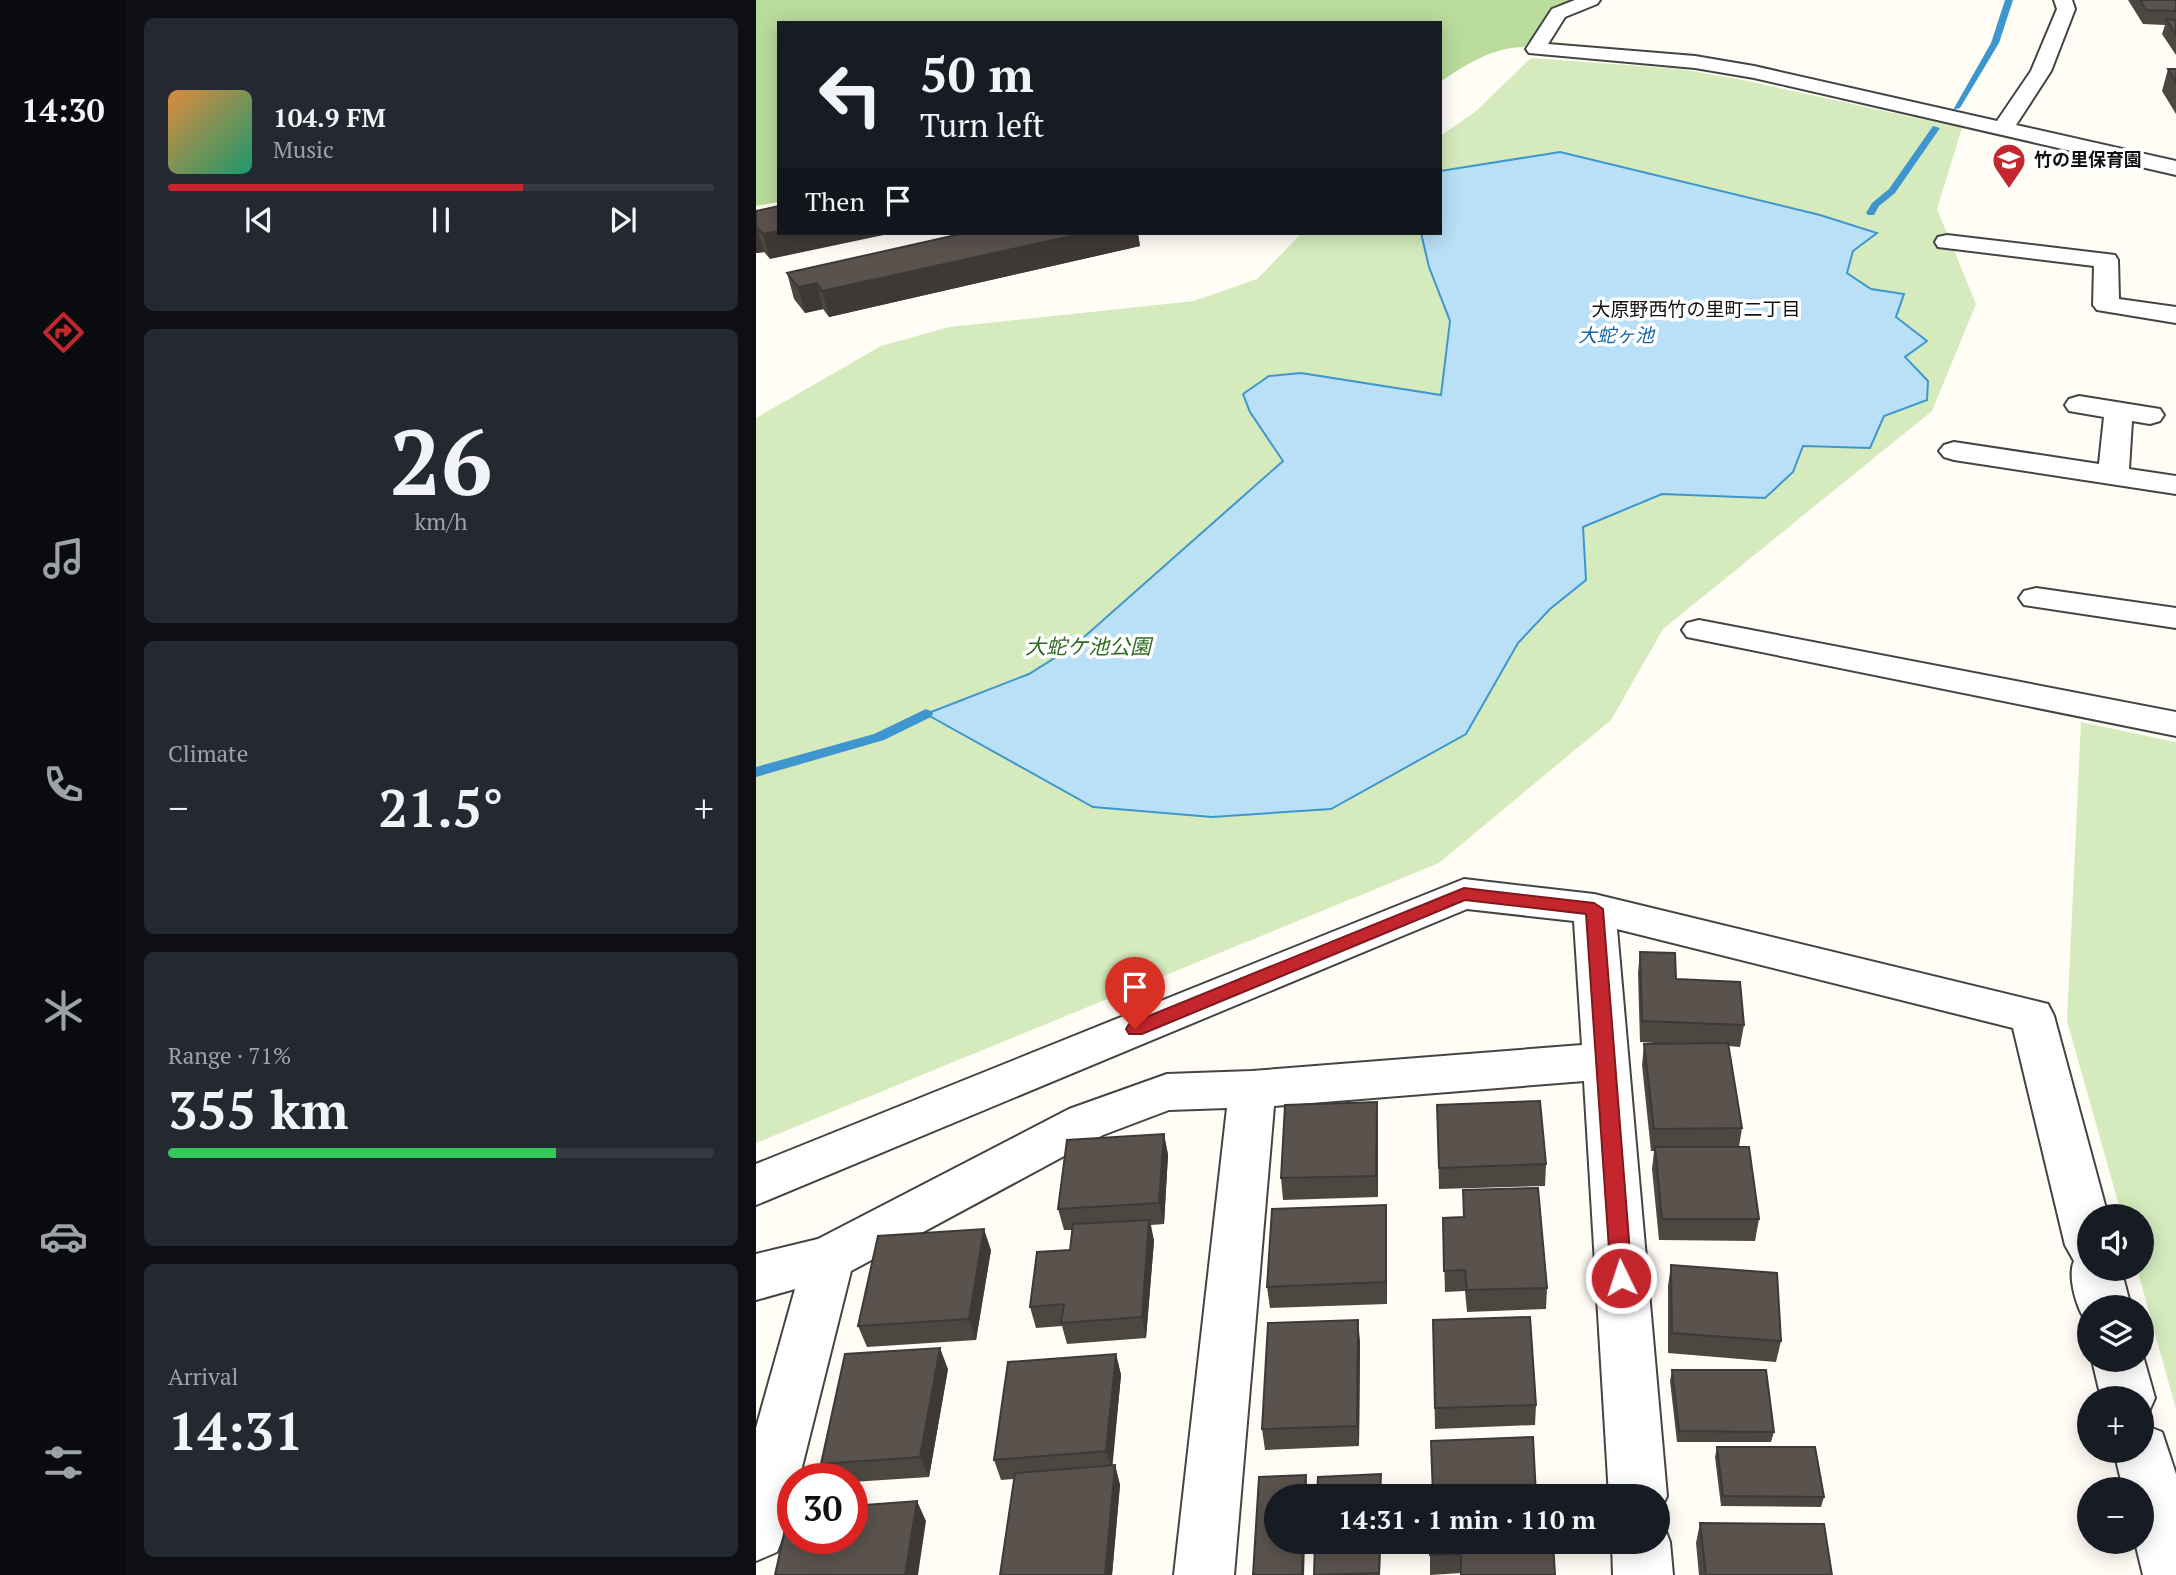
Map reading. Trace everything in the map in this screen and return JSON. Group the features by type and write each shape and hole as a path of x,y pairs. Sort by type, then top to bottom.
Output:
{"street":[{"path":"1591,0 1558,13 1536,49 1695,62 1754,72 2176,168"},
{"path":"2002,130 2041,71 2066,9 2063,0"},
{"path":"1947,242 2106,260 2106,305 2176,315"},
{"path":"2079,405 2150,415"},
{"path":"2113,475 2119,411"},
{"path":"1954,451 2176,485"},
{"path":"2036,598 2176,618"},
{"path":"1699,630 2176,724"},
{"path":"756,1185 1464,894 1594,909 2032,1016 2080,1204"},
{"path":"1594,909 1637,1484"},
{"path":"756,1277 829,1258 1086,1122 1167,1092 1252,1089 1605,1060"},
{"path":"1204,1575 1252,1089"},
{"path":"756,1532 829,1258"},
{"path":"2145,1463 2173,1575"},
{"path":"1642,1554 1643,1575"}],"green space":[{"path":"756,0 1572,0 1550,8 1551,14 1524,47 1490,54 1442,81 1442,21 777,21 777,202 756,206"},
{"name":"大蛇ケ池公園","path":"1531,58 1681,69 1962,128 1937,209 1976,304 1932,411 1663,629 1611,720 1439,863 756,1143 756,418 881,346 949,327 1194,301 1257,279 1300,235 1442,235 1442,135 1475,112"},
{"path":"2081,722 2176,742 2176,1409 2154,1330 2154,1295 2144,1295 2140,1281 2154,1281 2154,1204 2119,1204 2067,1021"}],"water":[{"name":"大蛇ヶ池","path":"1560,152 1820,215 1877,233 1853,251 1847,273 1871,289 1904,294 1896,317 1927,341 1905,357 1928,381 1927,400 1884,416 1870,448 1803,446 1793,472 1765,498 1662,494 1583,527 1586,580 1550,609 1518,643 1466,734 1331,809 1212,817 1093,807 926,714 1029,674 1075,645 1283,461 1250,412 1243,394 1269,376 1301,373 1441,395 1450,321 1429,267 1421,235 1442,235 1442,171"}],"building":[{"path":"2140,0 2176,0 2176,11 2146,10"},
{"path":"2166,19 2176,20 2176,35"},
{"path":"2168,69 2176,69 2176,82"},
{"path":"777,206 777,231 763,234 756,227 756,211"},
{"path":"956,235 1076,235 822,291 817,283 798,287 787,273"},
{"path":"1640,952 1675,953 1676,979 1740,982 1744,1025 1642,1021"},
{"path":"1728,1043 1742,1128 1654,1129 1644,1044"},
{"path":"1540,1101 1546,1164 1439,1168 1437,1105"},
{"path":"1377,1102 1376,1176 1281,1178 1285,1105"},
{"path":"1164,1134 1159,1203 1058,1209 1067,1140"},
{"path":"1655,1147 1749,1147 1759,1219 1662,1219"},
{"path":"1538,1188 1547,1288 1467,1290 1465,1270 1444,1271 1443,1218 1464,1217 1463,1190"},
{"path":"1386,1205 1386,1282 1267,1287 1272,1209"},
{"path":"1149,1220 1142,1317 1061,1323 1064,1304 1030,1307 1037,1252 1070,1250 1073,1224"},
{"path":"984,1229 969,1319 858,1326 878,1236"},
{"path":"1671,1265 1777,1273 1781,1341 1672,1333"},
{"path":"1530,1317 1536,1405 1435,1408 1433,1320"},
{"path":"1358,1320 1357,1426 1262,1429 1268,1323"},
{"path":"940,1348 920,1457 821,1463 845,1354"},
{"path":"1116,1354 1106,1451 994,1460 1008,1362"},
{"path":"1672,1370 1766,1370 1774,1432 1679,1431"},
{"path":"1533,1437 1535,1484 1433,1484 1431,1441"},
{"path":"1717,1447 1815,1447 1824,1497 1723,1496"},
{"path":"1115,1465 1105,1575 1000,1575 1015,1473"},
{"path":"1381,1474 1381,1484 1318,1484 1318,1477"},
{"path":"1306,1475 1306,1484 1264,1484 1264,1554 1303,1554 1302,1575 1253,1575 1259,1477"},
{"path":"917,1501 905,1575 775,1575 780,1554 868,1554 868,1505"},
{"path":"1700,1523 1824,1524 1832,1575 1706,1575"},
{"path":"1315,1554 1380,1554 1379,1573 1314,1575"},
{"path":"1461,1554 1554,1554 1555,1575 1461,1575"}],"waterway":[{"path":"1956,108 1995,43 2009,0"},
{"path":"1871,213 1875,205 1892,191 1936,128"},
{"path":"756,772 879,737 926,714"}],"place":[{"name":"竹の里保育園","path":"2009,190"}],"district":[{"name":"大原野西竹の里町二丁目","path":"1696,309"}],"route":[{"path":"1135,1029 1464,894 1594,909 1621,1278"}]}
